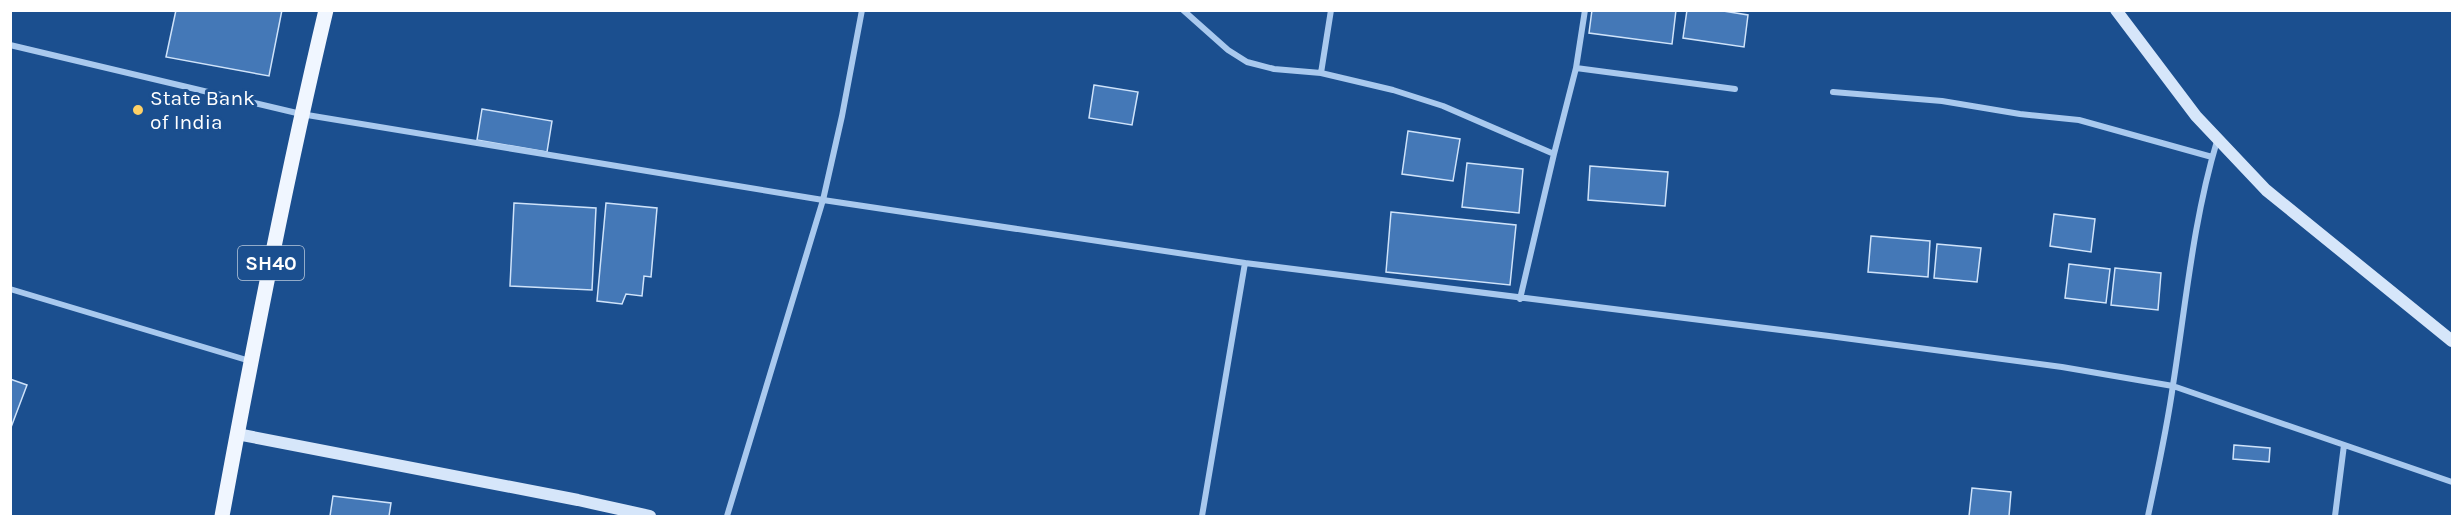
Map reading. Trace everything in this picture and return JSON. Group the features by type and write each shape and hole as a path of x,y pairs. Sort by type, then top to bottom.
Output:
{"main road":[{"name":"SH40","path":"222,516 301,114 326,10"}],"street":[{"path":"727,516 823,200 862,10"},
{"path":"1183,10 1228,50 1246,62 1274,69 1321,73 1393,90 1443,106 1554,154"},
{"path":"1321,73 1331,10"},
{"path":"1520,299 1576,68 1585,10"},
{"path":"2116,10 2196,116 2217,141 2266,190 2452,341"},
{"path":"10,45 301,114 823,200 1245,263 1981,356 2173,386 2452,482"},
{"path":"1576,68 1735,89"},
{"path":"1833,92 1942,101 2020,114 2079,120 2212,158"},
{"path":"2148,516 2173,386 2195,237 2203,194 2217,141"},
{"path":"1202,516 1245,263"},
{"path":"10,289 251,361"},
{"path":"237,434 650,516"},
{"path":"2335,516 2344,445"}],"building":[{"path":"176,10 282,10 269,76 166,57"},
{"path":"1592,10 1676,10 1672,44 1589,33"},
{"path":"1687,10 1717,10 1748,15 1744,47 1683,38"},
{"path":"1094,85 1138,92 1132,125 1089,118"},
{"path":"482,109 552,121 547,152 477,140"},
{"path":"1408,131 1460,139 1453,181 1402,174"},
{"path":"1467,163 1523,169 1519,213 1462,207"},
{"path":"1590,166 1668,172 1665,206 1588,200"},
{"path":"514,203 596,208 592,290 510,286"},
{"path":"606,203 657,208 651,277 644,276 642,296 626,294 622,304 597,301"},
{"path":"1391,212 1516,225 1510,285 1386,272"},
{"path":"2054,214 2095,219 2091,252 2050,246"},
{"path":"1871,236 1930,241 1928,277 1868,272"},
{"path":"1937,244 1981,248 1977,282 1934,278"},
{"path":"2069,264 2110,269 2106,303 2065,298"},
{"path":"2115,268 2161,273 2158,310 2111,305"},
{"path":"10,379 27,385 10,430"},
{"path":"2234,445 2270,448 2269,462 2233,459"},
{"path":"1972,488 2011,492 2009,516 1969,516"},
{"path":"333,496 391,503 389,516 330,516"}],"place":[{"name":"State Bank of India","path":"138,110"}]}
